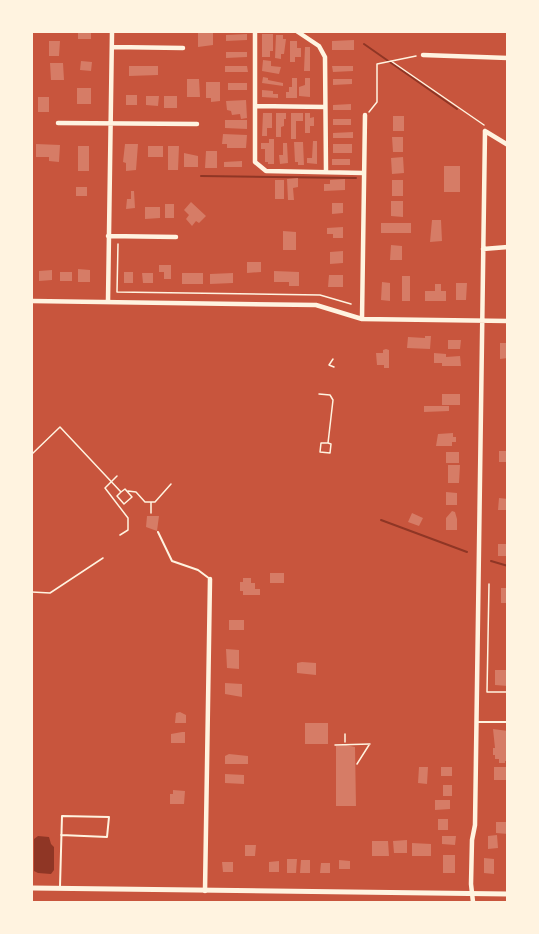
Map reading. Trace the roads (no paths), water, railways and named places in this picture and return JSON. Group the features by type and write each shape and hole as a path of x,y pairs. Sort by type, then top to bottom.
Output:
{"street":[{"path":"108,301 112,32"},
{"path":"255,32 255,162 266,171 364,173"},
{"path":"298,32 318,46 325,57 326,171"},
{"path":"112,47 183,48"},
{"path":"423,55 507,58"},
{"path":"255,106 325,107"},
{"path":"362,319 365,115"},
{"path":"58,123 197,124"},
{"path":"473,903 471,881 472,840 475,825 477,722 485,131 507,145"},
{"path":"108,236 176,237"},
{"path":"483,249 507,247"},
{"path":"32,301 316,304 362,319 507,321"},
{"path":"204,891 210,579"},
{"path":"32,888 507,894"}],"lane":[{"path":"158,532 172,561 198,570 210,579"},
{"path":"477,722 507,722"},
{"path":"60,889 61,835 62,816 109,818 107,837 61,835"}],"waterway":[{"path":"364,44 457,109"},
{"path":"201,176 356,178"},
{"path":"381,520 467,552"},
{"path":"491,561 508,566"}]}
